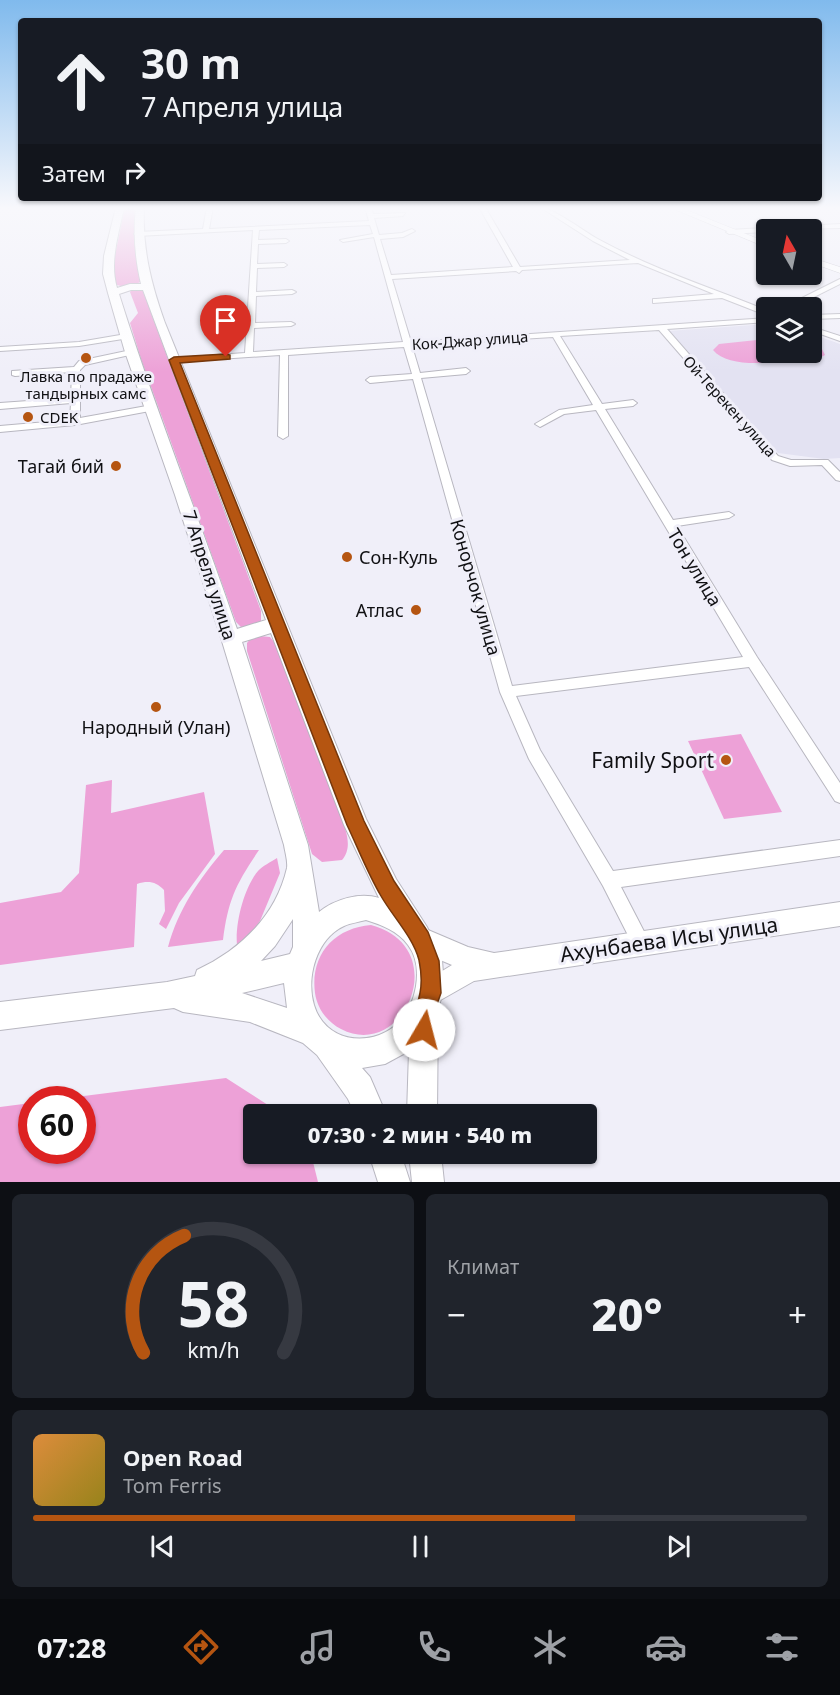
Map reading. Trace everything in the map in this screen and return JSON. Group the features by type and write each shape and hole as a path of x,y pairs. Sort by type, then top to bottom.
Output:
{"main road":[{"name":"7 Апреля улица","path":"109,262 108,274 129,344 231,638 299,862 306,907 302,957"},
{"path":"142,262 147,287 174,360 356,825 387,888 417,934 429,961 422,1104"},
{"path":"113,293 130,286 147,287"},
{"path":"231,638 277,624"},
{"path":"167,996 223,974 247,957 273,929 294,893 299,862"},
{"path":"366,1104 359,1088 302,1013 297,991 302,957 317,931 332,919 357,909 384,910 400,917 417,934"},
{"name":"Ахунбаева Исы улица","path":"427,1002 449,980 472,969 840,914"},
{"name":"Ахунбаева Исы улица","path":"417,934 467,959 497,965"},
{"path":"0,1016 167,996 302,957"},
{"path":"167,996 250,1008 347,1053 368,1054 388,1048 406,1036 427,1002"},
{"path":"388,1164 394,1182"},
{"path":"426,1164 428,1182"}],"street":[{"path":"249,355 254,262"},
{"name":"Конорчок улица","path":"384,262 507,692 534,754 609,880 641,943"},
{"path":"514,262 519,271"},
{"path":"388,278 625,262"},
{"path":"642,262 756,308"},
{"path":"822,264 840,270"},
{"path":"254,266 284,265"},
{"path":"807,297 840,281"},
{"path":"252,294 292,292"},
{"path":"656,301 724,295"},
{"path":"822,317 840,316"},
{"name":"Кок-Джар улица","path":"174,360 756,321"},
{"path":"250,326 291,324"},
{"name":"Ой-Терекен улица","path":"661,327 775,458 790,463 840,461"},
{"path":"822,333 840,339"},
{"name":"Тон улица","path":"555,334 752,661 840,796"},
{"path":"0,349 78,344 129,344"},
{"path":"15,373 76,369 82,363 129,344"},
{"path":"283,436 284,353"},
{"path":"75,422 76,369"},
{"path":"370,380 466,371"},
{"path":"0,406 76,400"},
{"path":"540,424 562,412 633,403"},
{"path":"0,429 75,422 152,408"},
{"path":"825,462 840,478"},
{"path":"669,524 729,515"},
{"path":"507,692 752,661"},
{"path":"609,880 840,848"}],"shaded area":[{"path":"114,262 138,262 141,281 132,286 115,284"},
{"path":"132,289 142,289 261,611 261,622 242,628 236,622 141,359 130,323 138,313 130,292"},
{"path":"756,325 756,363 822,363 822,338 840,344 840,458 824,459 778,453 668,331"},
{"path":"756,340 756,363 734,361 722,357 713,350 719,344"},
{"path":"270,637 275,643 341,816 348,844 342,860 322,862 312,854 247,651 247,643 251,638"},
{"name":"Family Sport","path":"741,734 782,812 724,819 688,741"},
{"path":"112,780 111,813 204,792 215,854 179,903 166,929 159,924 165,911 164,890 152,882 137,884 134,947 0,965 0,903 61,892 79,873 86,785"},
{"path":"224,850 259,850 234,893 223,940 168,947 177,920 190,896"},
{"path":"277,858 280,873 260,921 238,952 238,921 248,888 260,869"},
{"path":"371,925 396,937 410,955 415,976 411,998 400,1016 384,1030 364,1035 341,1029 327,1018 316,999 314,979 316,967 327,946 346,932"},
{"path":"226,1078 266,1104 243,1104 243,1164 314,1164 318,1182 0,1182 0,1107 18,1105 18,1164 96,1164 96,1094"}],"place":[{"name":"Лавка по прадаже тандырных самс","path":"86,358"},
{"name":"CDEK","path":"28,417"},
{"name":"Тагай бий","path":"116,466"},
{"name":"Сон-Куль","path":"347,557"},
{"name":"Атлас","path":"416,610"},
{"name":"Народный (Улан)","path":"156,707"},
{"name":"Family Sport","path":"726,760"}],"route":[{"path":"226,357 174,360 356,825 387,888 421,939 429,961 431,979 430,993 424,1010 424,1030"}]}
